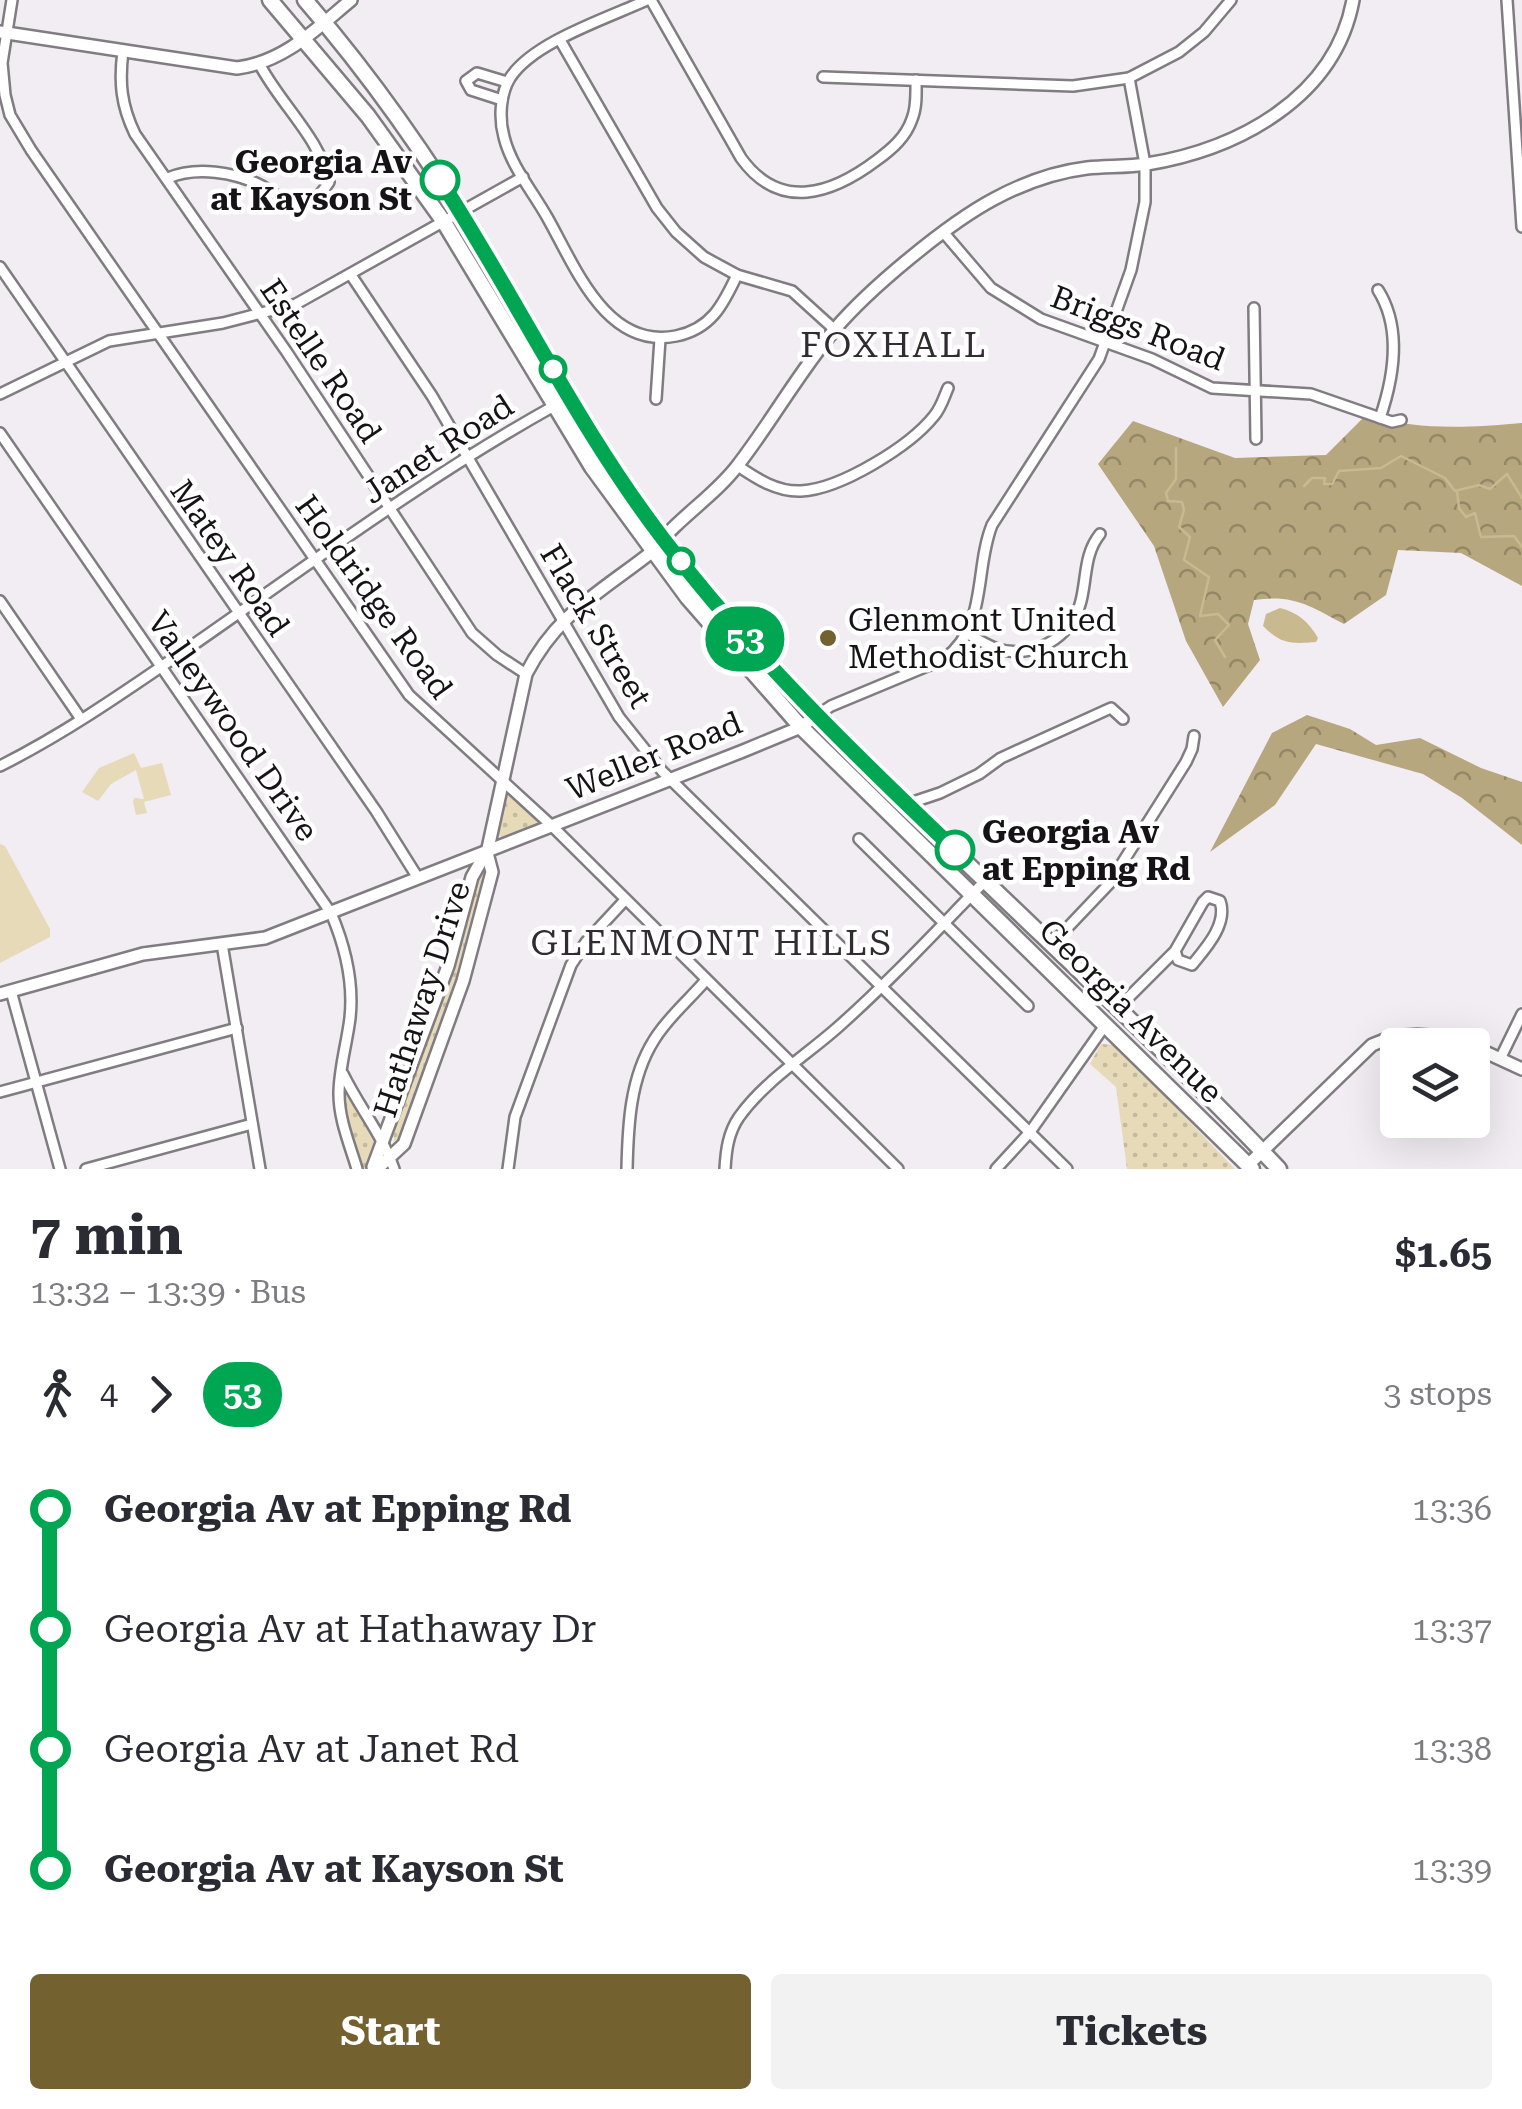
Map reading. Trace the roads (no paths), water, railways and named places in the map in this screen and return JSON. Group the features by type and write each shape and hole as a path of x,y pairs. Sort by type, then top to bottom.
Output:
{"main road":[{"name":"Georgia Avenue","path":"270,0 368,116 444,222 592,467 700,612 801,726 1250,1167"},
{"name":"Georgia Avenue","path":"304,0 418,148 461,213 586,426 662,538 716,605 816,716 1279,1169"}],"street":[{"name":"Holdridge Road","path":"12,0 3,32 5,117 409,695 552,826 898,1169"},
{"path":"3,32 223,67 260,66 304,38 351,0"},
{"path":"737,275 722,309 690,333 660,339 623,328 604,310 523,177 503,135 502,100 507,82 528,56 649,0 749,168 778,188 804,193 836,187 888,152 912,119 916,80"},
{"path":"824,77 1073,86 1129,78 1179,52 1204,32 1230,0"},
{"name":"Hathaway Drive","path":"374,1169 448,966 472,877 487,853 526,674 537,652 562,620 653,552 662,538 738,466 835,330 877,288 944,233 989,201 1050,175 1188,156 1231,140 1293,102 1318,76 1338,46 1352,0"},
{"path":"1507,0 1522,227"},
{"path":"560,40 657,208 676,232 704,256 737,275 792,291 835,330"},
{"name":"Estelle Road","path":"123,51 120,88 125,114 135,134 472,632 496,655 526,674"},
{"path":"168,178 194,171 214,172 260,184 286,202 298,205 319,196 329,182 326,164 260,66"},
{"path":"502,100 471,90 468,77 477,74 507,82"},
{"path":"1100,534 1088,552 1079,609 1056,640 1040,648 1016,652 997,649 966,634 977,604 984,544 992,525 1088,379 1105,343 1138,244 1144,164 1129,78"},
{"path":"0,394 109,340 260,316 296,304 523,177"},
{"name":"Briggs Road","path":"944,233 976,275 1010,302 1041,319 1152,360 1212,388 1310,394 1392,422 1401,420"},
{"name":"Matey Road","path":"0,268 376,811 418,878"},
{"name":"Flack Street","path":"350,275 432,396 619,718 671,779 1067,1169"},
{"path":"1378,290 1390,310 1393,362 1380,418"},
{"path":"1254,308 1256,439"},
{"path":"656,399 660,339"},
{"path":"738,466 759,481 782,490 822,487 856,473 892,451 937,412 948,388"},
{"name":"Janet Road","path":"0,766 81,719 467,457 554,406"},
{"name":"Valleywood Drive","path":"0,433 331,913 343,941 350,982 340,1106 357,1169"},
{"path":"0,601 81,719"},
{"name":"Weller Road","path":"6,993 143,954 265,938 801,726 831,706 944,658 966,634"},
{"path":"908,804 940,793 980,774 1001,758 1111,708 1124,719"},
{"path":"1052,944 1108,884 1186,762 1194,736"},
{"path":"858,839 1028,1006"},
{"name":"Hathaway Drive","path":"392,1164 404,1144 472,953 492,872 487,853"},
{"path":"725,1169 736,1121 791,1063 836,1030 986,880"},
{"path":"1117,1009 1185,939 1203,902 1208,898 1220,901 1223,914 1216,931 1192,965 1178,960 1175,951"},
{"path":"508,1169 515,1116 571,966 586,942 625,900"},
{"path":"222,944 260,1169"},
{"path":"627,1169 628,1128 635,1086 645,1059 669,1020 706,980"},
{"path":"6,993 60,1169"},
{"path":"1500,1059 1521,1020"},
{"path":"996,1169 1030,1132 1106,1024"},
{"path":"0,1092 236,1028"},
{"path":"1250,1167 1261,1150 1372,1045 1380,1042"},
{"path":"1490,1054 1522,1069"},
{"path":"343,1074 384,1142 392,1164 374,1169"},
{"path":"86,1169 252,1124"}],"waterway":[{"path":"1176,448 1176,479 1166,493 1168,501 1182,502 1179,527 1190,537 1184,560 1209,577 1200,616 1218,614 1229,625 1215,640 1225,657"},
{"path":"1304,486 1312,478 1325,478 1324,484 1332,484 1339,471 1381,468 1401,456 1445,478 1455,491 1479,485 1490,489 1507,474 1522,498"},
{"path":"1457,491 1459,508 1466,517 1475,513 1481,537 1514,536 1522,547"}],"place":[{"name":"Georgia Av at Kayson St","path":"440,180"},
{"name":"Glenmont United Methodist Church","path":"828,638"},
{"name":"Georgia Av at Epping Rd","path":"955,850"}],"district":[{"name":"FOXHALL","path":"894,345"},
{"name":"GLENMONT HILLS","path":"712,943"}]}
